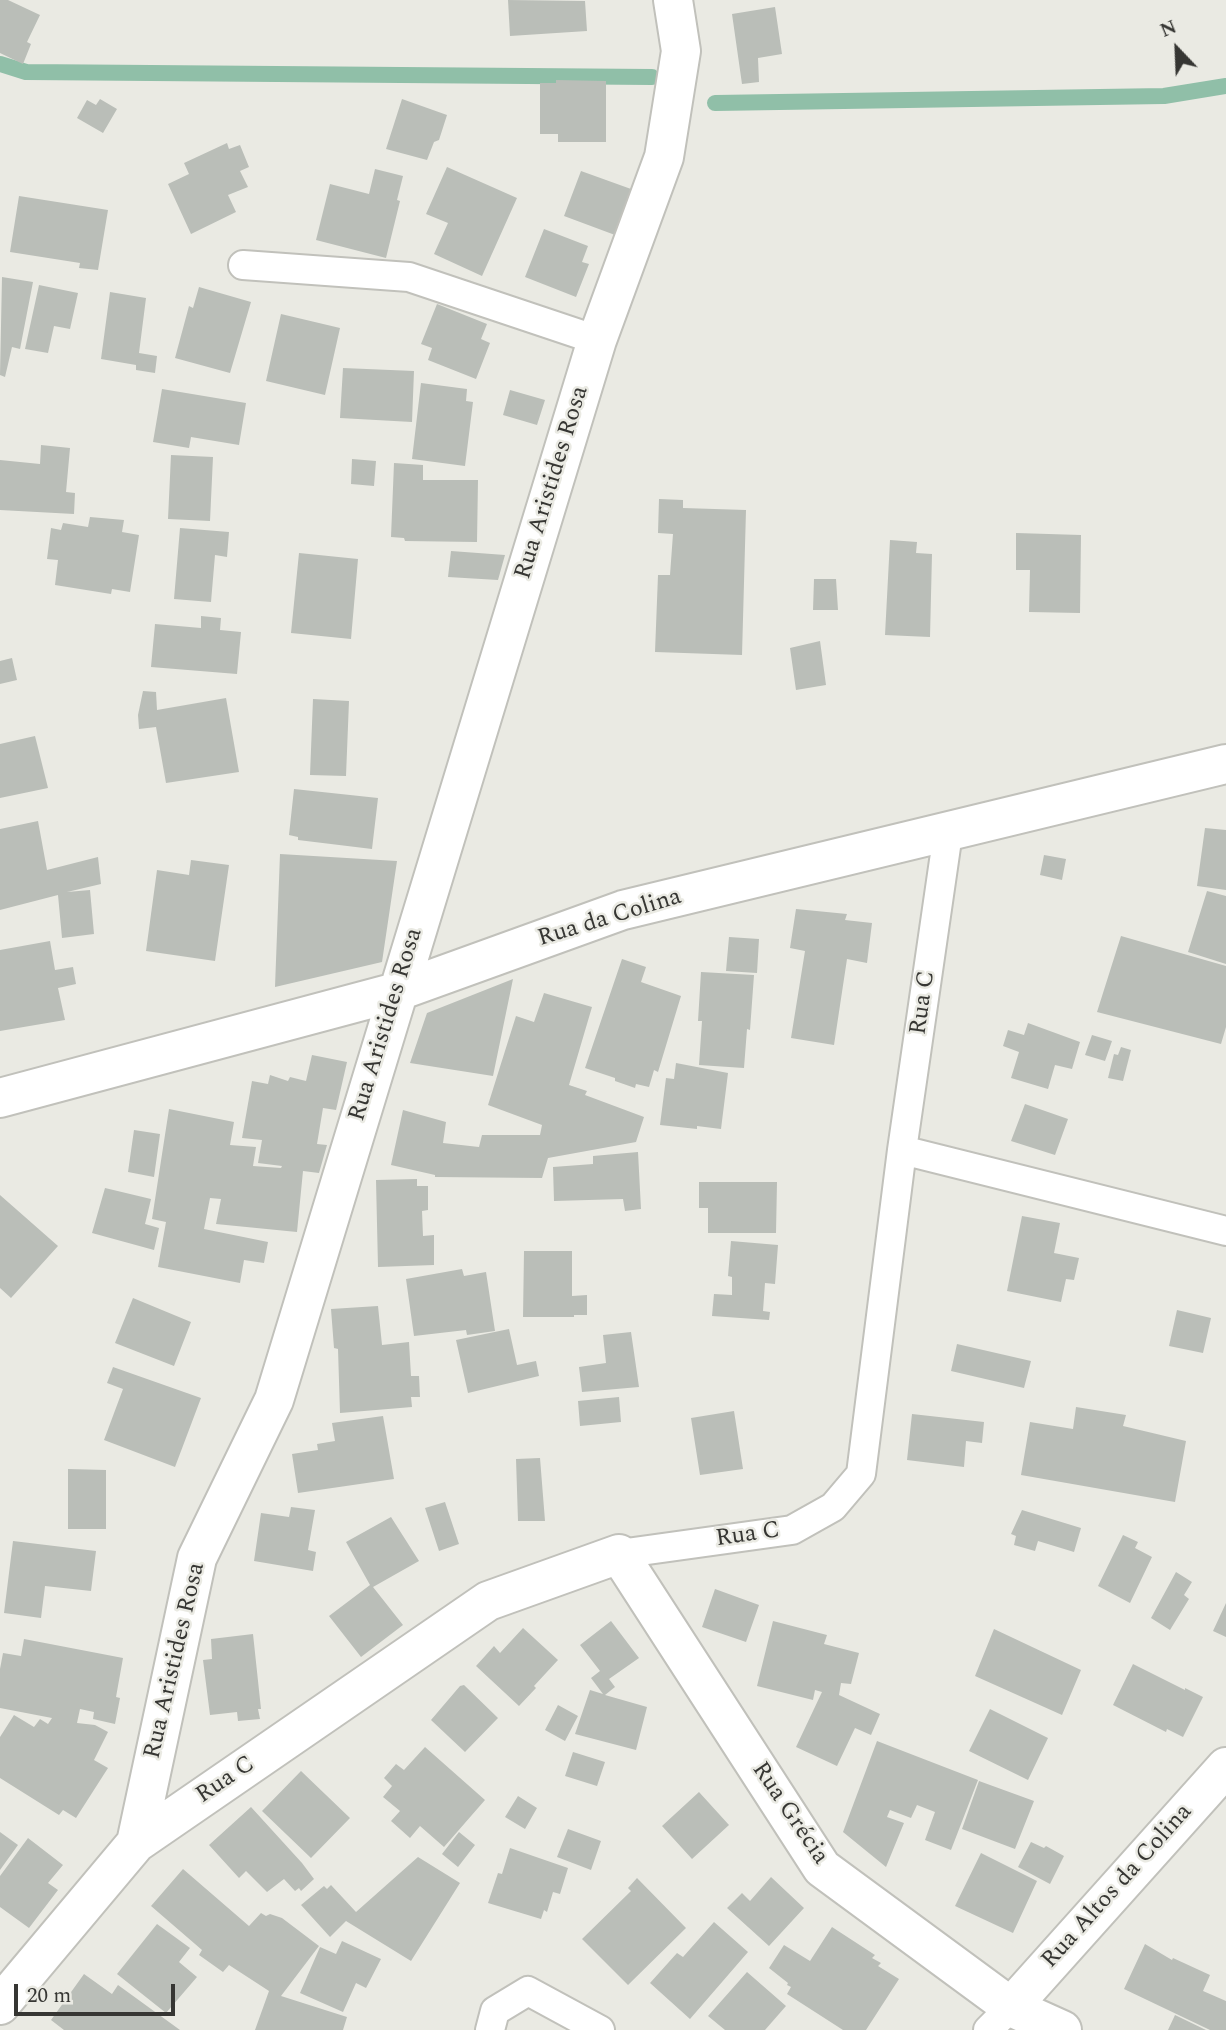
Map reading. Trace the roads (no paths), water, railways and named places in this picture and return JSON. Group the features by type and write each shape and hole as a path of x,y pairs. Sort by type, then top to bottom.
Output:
{"street":[{"name":"Rua Aristides Rosa","path":"0,2005 136,1843 197,1558 274,1400 396,992 597,340 664,158 681,51 673,0"},
{"name":"Rua da Colina","path":"0,1098 396,992 623,910 1226,764"},
{"name":"Rua C","path":"136,1843 488,1601 619,1554"},
{"name":"Rua Grécia","path":"619,1554 822,1868 1000,2018 1062,2030"},
{"name":"Rua Altos da Colina","path":"1000,2018 1226,1767"}],"lane":[{"path":"243,265 409,277 597,340"},
{"name":"Rua C","path":"619,1554 792,1530 833,1507 861,1474 902,1150 948,833"},
{"path":"902,1150 1226,1231"},
{"path":"490,2030 495,2011 528,1991 600,2030"}],"waterway":[{"path":"0,64 26,72 652,77"},
{"path":"715,103 1164,96 1226,86"}]}
